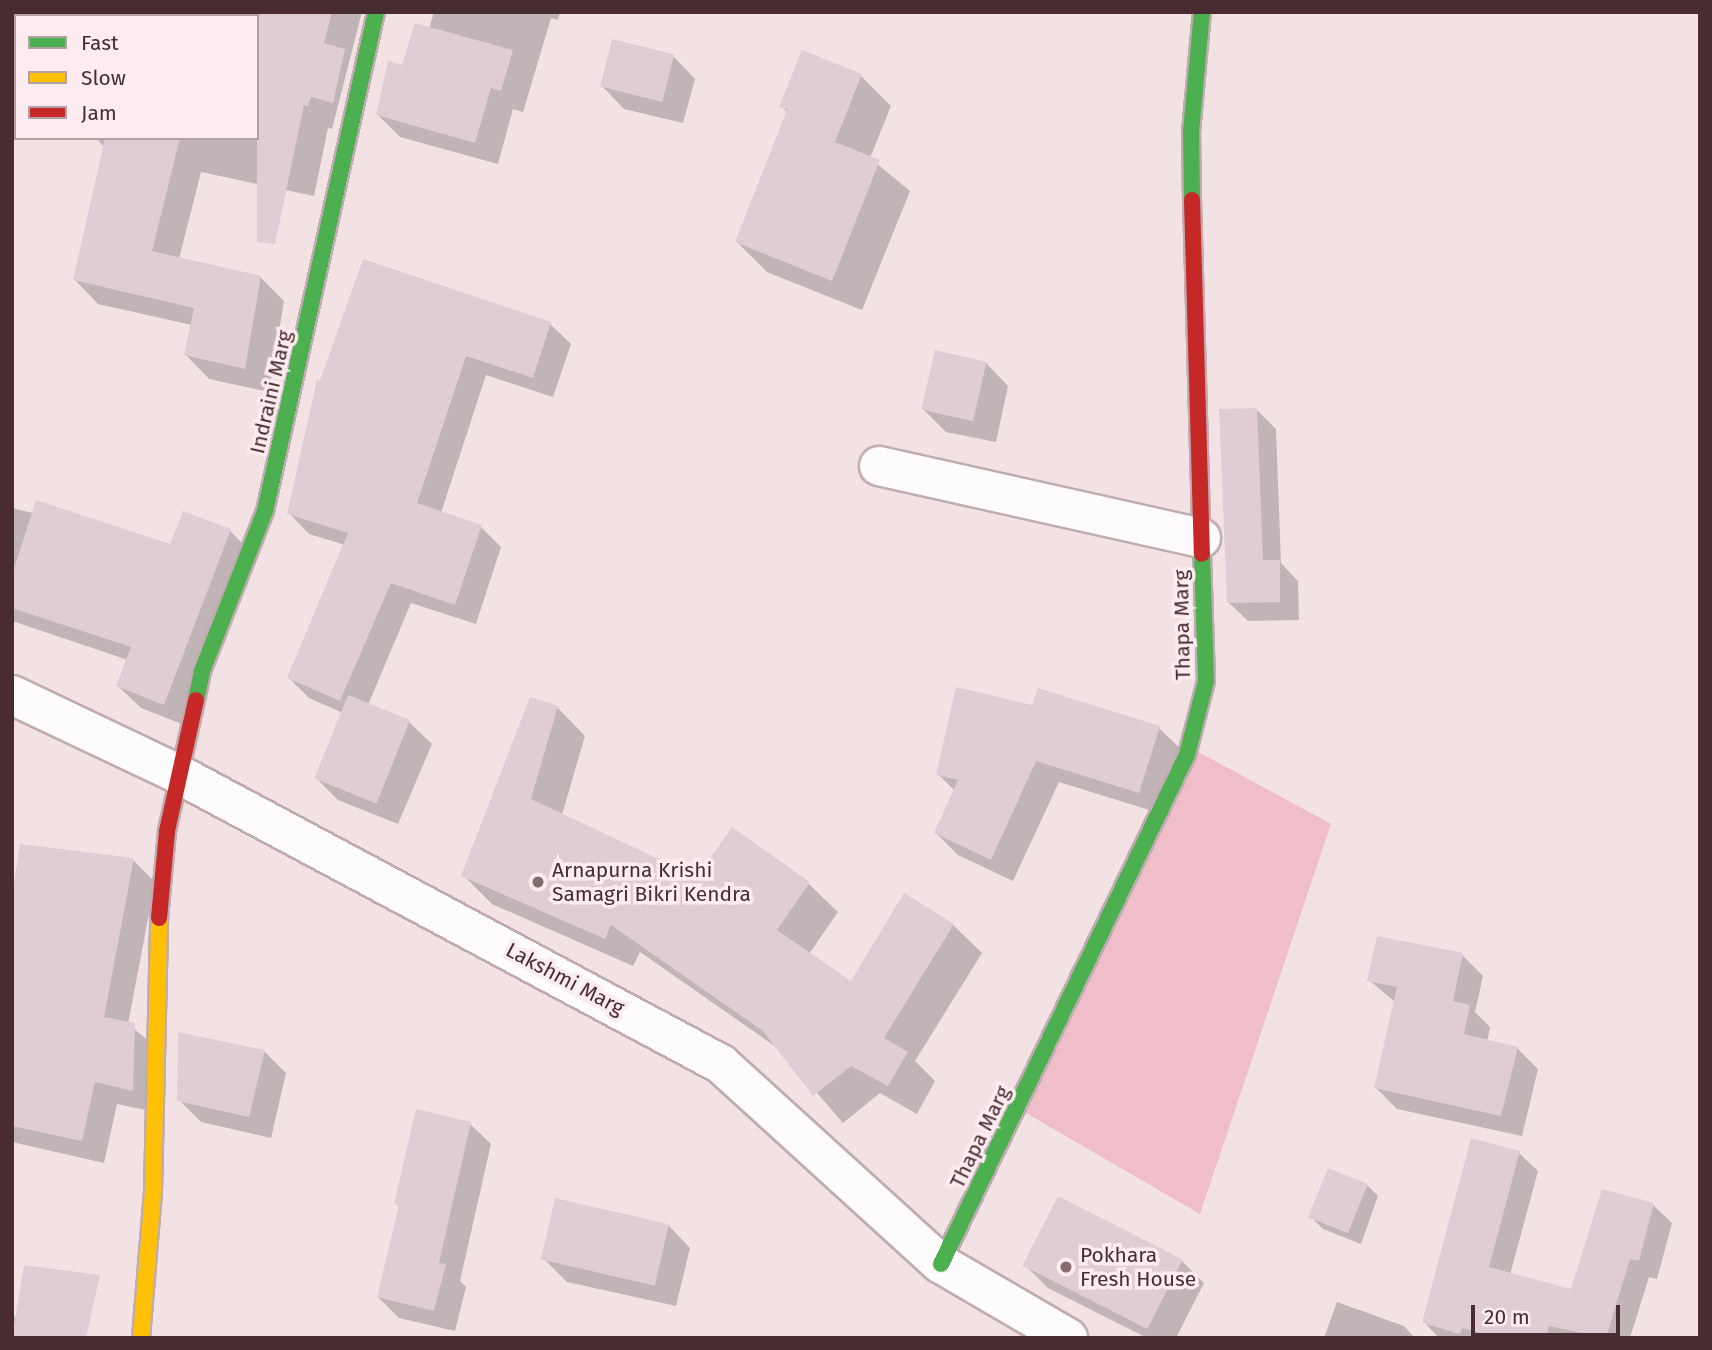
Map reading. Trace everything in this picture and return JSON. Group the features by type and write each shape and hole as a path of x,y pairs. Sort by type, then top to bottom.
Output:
{"street":[{"name":"Indraini Marg","path":"141,1338 153,1191 159,901 178,774 202,671 265,511 343,180 376,12"},
{"name":"Thapa Marg","path":"942,1264 1187,755 1206,681 1191,132 1202,12"},
{"path":"879,466 1201,538"},
{"name":"Lakshmi Marg","path":"12,695 178,774 721,1063 942,1264 1068,1338"}],"shaded area":[{"path":"1195,750 1331,824 1200,1214 1019,1109"}],"building":[{"path":"332,12 324,43 345,49 333,103 311,97 308,106 304,105 275,244 257,242 257,14"},
{"path":"415,23 513,50 501,91 491,88 475,143 376,115 388,61 402,65"},
{"path":"612,39 674,54 662,102 600,87"},
{"path":"802,50 862,74 835,142 880,160 832,281 735,242 787,110 779,107"},
{"path":"105,140 180,140 152,251 261,276 245,369 184,355 194,308 73,280"},
{"path":"363,259 551,322 533,378 466,356 417,503 482,525 455,605 391,583 340,701 287,678 348,533 287,514 317,380 320,381"},
{"path":"935,350 987,362 973,421 921,409"},
{"path":"1257,408 1263,560 1280,560 1280,602 1227,603 1219,409"},
{"path":"36,500 170,544 183,511 231,529 164,705 116,686 131,647 12,608 12,575"},
{"path":"956,687 1032,705 1038,688 1160,726 1139,793 1036,761 991,860 934,833 958,780 936,775"},
{"path":"348,695 410,720 376,804 314,778"},
{"path":"530,697 558,706 531,799 697,877 732,827 810,882 777,930 851,981 904,893 954,924 884,1038 908,1052 888,1086 851,1066 813,1096 763,1031 611,925 605,939 461,876"},
{"path":"20,844 134,858 104,1017 135,1023 133,1091 95,1082 82,1141 12,1126 12,897"},
{"path":"1377,936 1463,953 1453,1001 1470,1005 1464,1034 1518,1047 1501,1116 1374,1088 1397,987 1367,981"},
{"path":"178,1032 265,1050 249,1117 177,1101"},
{"path":"416,1109 471,1122 439,1263 446,1264 434,1311 377,1297 399,1205 394,1204"},
{"path":"1471,1138 1520,1151 1489,1267 1571,1289 1602,1189 1654,1203 1639,1261 1630,1259 1606,1338 1549,1326 1546,1338 1500,1338 1462,1328 1460,1334 1422,1323"},
{"path":"1328,1168 1368,1184 1348,1233 1308,1217"},
{"path":"1058,1196 1183,1260 1147,1329 1023,1265"},
{"path":"555,1198 669,1224 655,1286 541,1259"},
{"path":"24,1265 100,1275 86,1338 12,1338"}],"traffic: fast":[{"path":"196,700 202,671 265,511 376,12"},
{"path":"1192,200 1191,132 1202,12"},
{"path":"941,1264 1187,755 1206,681 1202,554"}],"traffic: slow":[{"path":"141,1338 153,1191 159,918"}],"traffic: jam":[{"path":"1192,200 1202,554"},
{"path":"159,918 167,831 196,700"}],"place":[{"name":"Arnapurna Krishi Samagri Bikri Kendra","path":"538,882"},
{"name":"Pokhara Fresh House","path":"1066,1267"}]}
